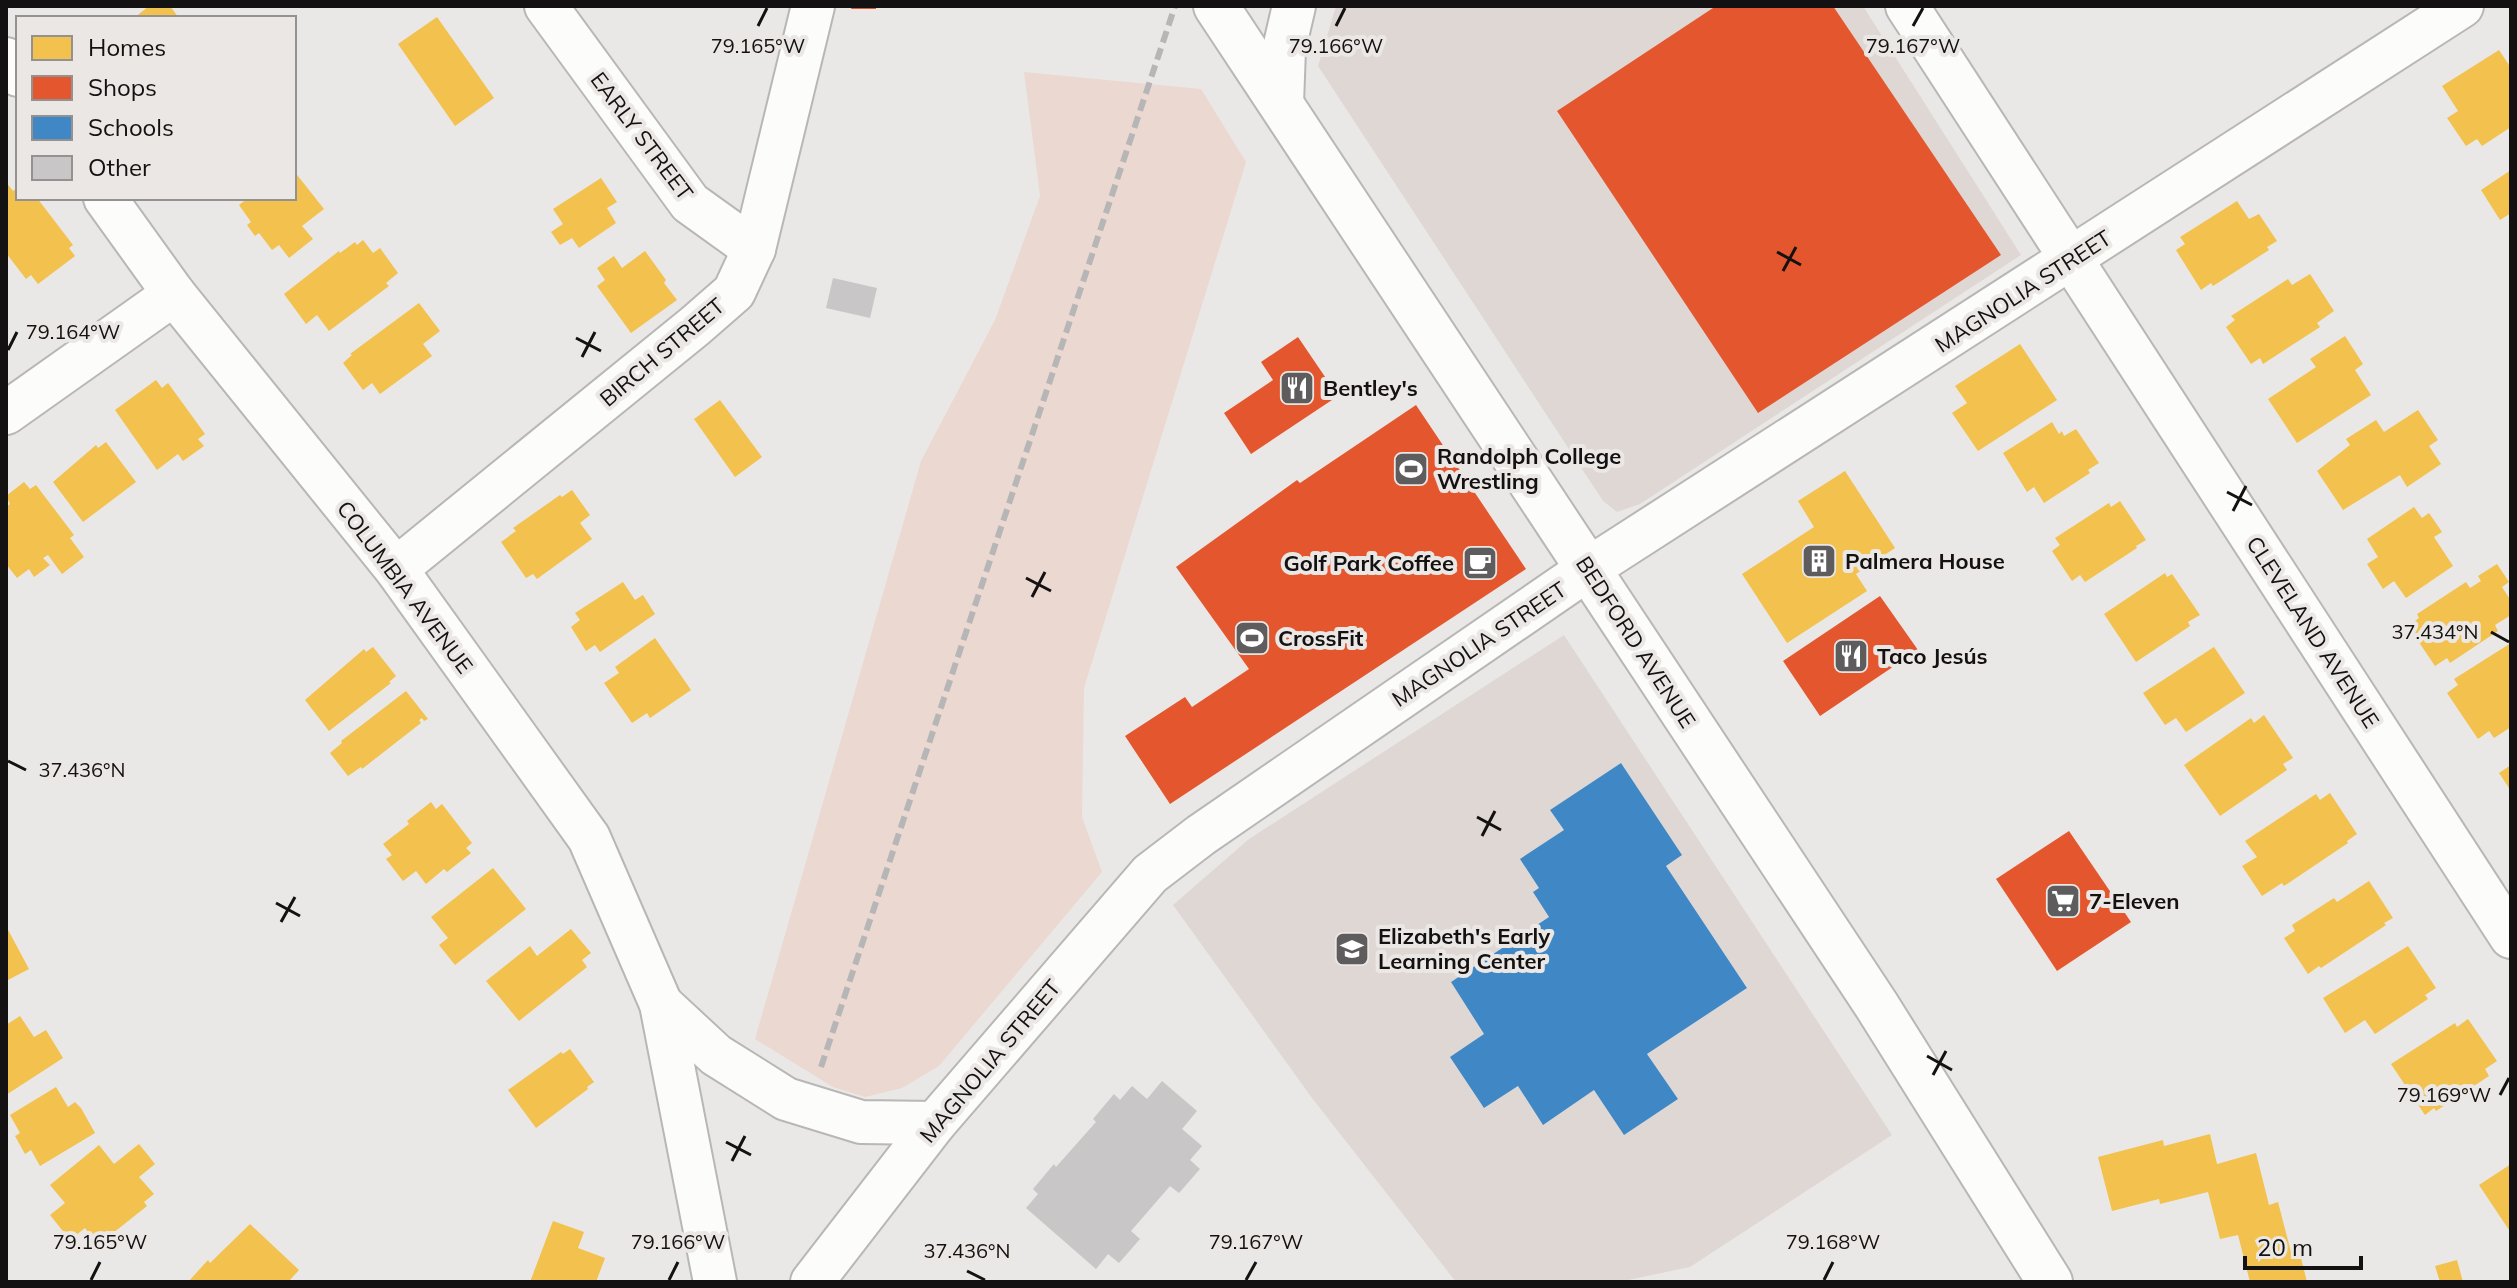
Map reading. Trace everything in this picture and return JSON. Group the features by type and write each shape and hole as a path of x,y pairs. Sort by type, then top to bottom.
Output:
{"street":[{"name":"EARLY STREET","path":"546,6 690,203 754,249"},
{"name":"BIRCH STREET","path":"396,569 734,292 754,249 813,6"},
{"name":"BEDFORD AVENUE","path":"1216,6 1911,1057 2050,1282"},
{"path":"1282,104 1284,49 1294,6"},
{"name":"CLEVELAND AVENUE","path":"1907,6 2511,937"},
{"name":"MAGNOLIA STREET","path":"812,1282 935,1123 1150,874 1214,826 1588,569 2462,6"},
{"name":"COLUMBIA AVENUE","path":"106,200 174,294 396,569 589,838 661,1004 715,1282"},
{"path":"6,413 174,294"},
{"name":"COLUMBIA AVENUE","path":"661,1004 716,1055 786,1099 861,1122 935,1123"}],"shaded area":[{"path":"1336,6 1863,6 2021,255 1640,504 1617,512 1603,501 1318,66"},
{"path":"1024,72 1201,89 1246,162 1084,688 1082,817 1102,872 939,1066 902,1088 865,1097 833,1087 755,1039 921,461 995,320 1040,196"},
{"name":"Elizabeth's Early Learning Center","path":"1564,635 1892,1135 1690,1267 1619,1282 1456,1282 1312,1098 1173,905 1249,839","holes":["1621,763 1682,855 1666,866 1747,988 1647,1054 1678,1099 1625,1134 1594,1090 1543,1124 1518,1086 1484,1108 1484,1034 1451,982 1549,917 1539,888 1564,830 1550,810"]}],"building: Homes":[{"path":"149,6 170,6 178,16 136,16"},
{"path":"437,17 494,98 455,126 398,44"},
{"path":"2499,50 2511,68 2511,127 2482,146 2477,139 2466,146 2447,118 2458,111 2442,86"},
{"path":"2511,170 2511,213 2500,220 2481,190"},
{"path":"296,174 324,209 302,226 313,239 289,258 279,245 272,250 259,233 255,236 247,225 251,222 239,205 245,200 296,200"},
{"path":"601,178 617,202 607,208 616,223 579,248 572,238 560,245 551,232 563,224 553,209"},
{"path":"6,182 13,191 16,189 16,200 39,200 73,245 69,248 75,256 38,284 31,275 26,279 6,253"},
{"path":"2237,201 2249,219 2259,214 2277,241 2267,247 2269,250 2213,286 2211,283 2201,290 2176,250 2185,244 2180,237"},
{"path":"363,240 373,253 380,248 398,273 386,283 389,286 329,331 317,315 306,324 284,294 339,251"},
{"path":"645,251 677,300 631,333 597,286 605,280 597,268 614,256 622,268"},
{"path":"2310,274 2334,311 2317,323 2320,327 2263,364 2260,358 2251,364 2226,327 2235,320 2231,316 2288,279 2292,285"},
{"path":"419,303 440,331 423,344 432,356 380,394 372,383 363,390 343,363 350,354"},
{"path":"2345,336 2363,364 2355,370 2371,395 2297,443 2268,399 2316,367 2310,359"},
{"path":"2020,344 2057,400 1978,451 1952,413 1967,403 1955,386"},
{"path":"156,380 162,388 168,383 205,434 198,439 204,446 183,461 178,454 157,470 115,410"},
{"path":"720,400 762,457 735,477 694,419"},
{"path":"2418,410 2438,440 2429,446 2441,464 2407,487 2400,475 2343,510 2317,471 2350,445 2346,439 2376,420 2384,432"},
{"path":"2052,422 2059,434 2062,431 2064,436 2076,429 2099,463 2088,470 2090,473 2044,503 2034,487 2027,492 2003,453"},
{"path":"106,442 136,482 83,522 53,482 96,445 98,448"},
{"name":"Palmera House","path":"1845,471 1895,548 1856,574 1867,591 1787,643 1742,574 1814,527 1798,501"},
{"path":"24,482 30,489 36,485 74,535 70,538 84,557 62,574 48,555 43,558 50,565 34,577 29,569 17,578 6,564 6,507 10,504 6,496"},
{"path":"572,490 590,515 580,523 592,539 537,579 533,574 526,578 501,542 516,531 513,528"},
{"path":"2120,501 2146,540 2085,582 2080,575 2072,581 2052,551 2060,545 2055,538 2109,503 2111,507"},
{"path":"2414,507 2422,518 2429,513 2442,532 2434,537 2453,566 2406,598 2394,581 2383,589 2367,564 2378,557 2367,539"},
{"path":"2497,564 2509,582 2502,587 2511,601 2511,615 2495,625 2498,631 2450,663 2447,658 2435,666 2408,626 2419,618 2417,614 2466,582 2470,588 2481,581 2478,576"},
{"path":"2165,573 2167,577 2172,574 2200,615 2188,622 2190,626 2136,662 2104,614"},
{"path":"623,582 635,600 643,595 655,614 600,652 595,645 586,651 571,627 580,620 575,613"},
{"path":"655,638 691,690 650,718 647,713 632,723 604,683 619,673 615,667"},
{"path":"2511,643 2511,727 2494,738 2489,731 2478,739 2447,693 2458,685 2454,679"},
{"path":"373,647 396,676 329,731 305,700 364,649 366,652"},
{"path":"2214,647 2245,693 2186,732 2176,718 2165,725 2143,693"},
{"path":"406,691 428,719 419,720 421,723 362,769 348,776 330,753"},
{"path":"2264,715 2293,758 2283,764 2287,770 2220,816 2184,765 2251,718 2254,723"},
{"path":"2511,765 2511,791 2499,773"},
{"path":"2330,793 2357,834 2284,886 2282,883 2262,896 2242,866 2257,857 2245,841 2316,794 2320,800"},
{"path":"431,802 436,809 442,804 472,843 466,848 471,853 426,884 416,871 403,881 386,859 392,855 383,844"},
{"path":"493,868 526,909 455,965 439,945 448,938 431,917"},
{"path":"2369,881 2393,918 2308,974 2284,938 2295,931 2292,925 2334,898 2337,902"},
{"path":"6,926 29,969 6,981"},
{"path":"571,929 591,953 582,960 587,967 519,1021 486,981 530,946 537,956"},
{"path":"2408,946 2436,988 2425,995 2428,999 2375,1034 2365,1020 2345,1033 2323,998"},
{"path":"20,1016 34,1037 46,1030 63,1058 6,1095 6,1025"},
{"path":"2468,1019 2497,1061 2485,1069 2489,1076 2425,1115 2391,1064 2455,1023 2457,1027"},
{"path":"570,1049 594,1082 536,1128 508,1090 561,1052 563,1054"},
{"path":"56,1087 68,1107 75,1102 81,1108 95,1133 40,1166 31,1150 25,1154 15,1136 20,1133 10,1115"},
{"path":"2210,1134 2217,1164 2256,1153 2269,1205 2278,1202 2291,1252 2299,1250 2307,1282 2250,1282 2238,1235 2220,1239 2208,1192 2160,1204 2159,1199 2112,1211 2098,1157 2163,1140 2164,1146"},
{"path":"139,1144 155,1164 139,1177 154,1194 144,1202 147,1206 98,1245 85,1228 70,1240 50,1215 65,1203 50,1185 99,1145 114,1164"},
{"path":"2511,1164 2511,1233 2479,1185"},
{"path":"553,1221 584,1232 578,1248 605,1258 596,1282 530,1282"},
{"path":"250,1224 299,1270 290,1280 292,1282 188,1282 208,1260 210,1263"},
{"path":"2457,1260 2463,1282 2440,1282 2435,1266"}],"building: Shops":[{"path":"852,6 876,6 876,9 851,9"},
{"path":"1716,6 1833,6 2001,255 1758,413 1557,111"},
{"name":"Bentley's","path":"1298,337 1338,396 1251,454 1224,413 1273,380 1261,362"},
{"path":"1416,405 1526,569 1170,804 1125,736 1185,697 1192,707 1249,669 1176,567 1297,480 1300,483"},
{"name":"Taco Jesús","path":"1880,596 1918,650 1820,716 1783,661"},
{"name":"7-Eleven","path":"2069,831 2131,922 2057,971 1996,879"}],"building: Schools":[{"path":"1621,763 1682,855 1666,866 1747,988 1647,1054 1678,1099 1624,1135 1594,1090 1543,1125 1518,1086 1484,1108 1450,1057 1484,1034 1451,982 1549,917 1533,892 1539,888 1520,859 1564,830 1550,810"}],"building: Other":[{"path":"833,278 877,288 870,318 826,308"},
{"path":"1162,1081 1197,1111 1182,1129 1202,1146 1190,1160 1200,1169 1179,1193 1170,1186 1131,1231 1140,1239 1119,1263 1108,1254 1096,1269 1026,1208 1038,1194 1033,1189 1096,1122 1093,1119 1114,1094 1120,1100 1132,1086 1147,1099"}],"railway":[{"path":"821,1067 1175,6"}],"place":[{"name":"Bentley's","path":"1297,388"},
{"name":"Randolph College Wrestling","path":"1411,469"},
{"name":"Palmera House","path":"1819,561"},
{"name":"Golf Park Coffee","path":"1480,563"},
{"name":"CrossFit","path":"1252,638"},
{"name":"Taco Jesús","path":"1851,656"},
{"name":"7-Eleven","path":"2063,901"},
{"name":"Elizabeth's Early Learning Center","path":"1352,949"}]}
